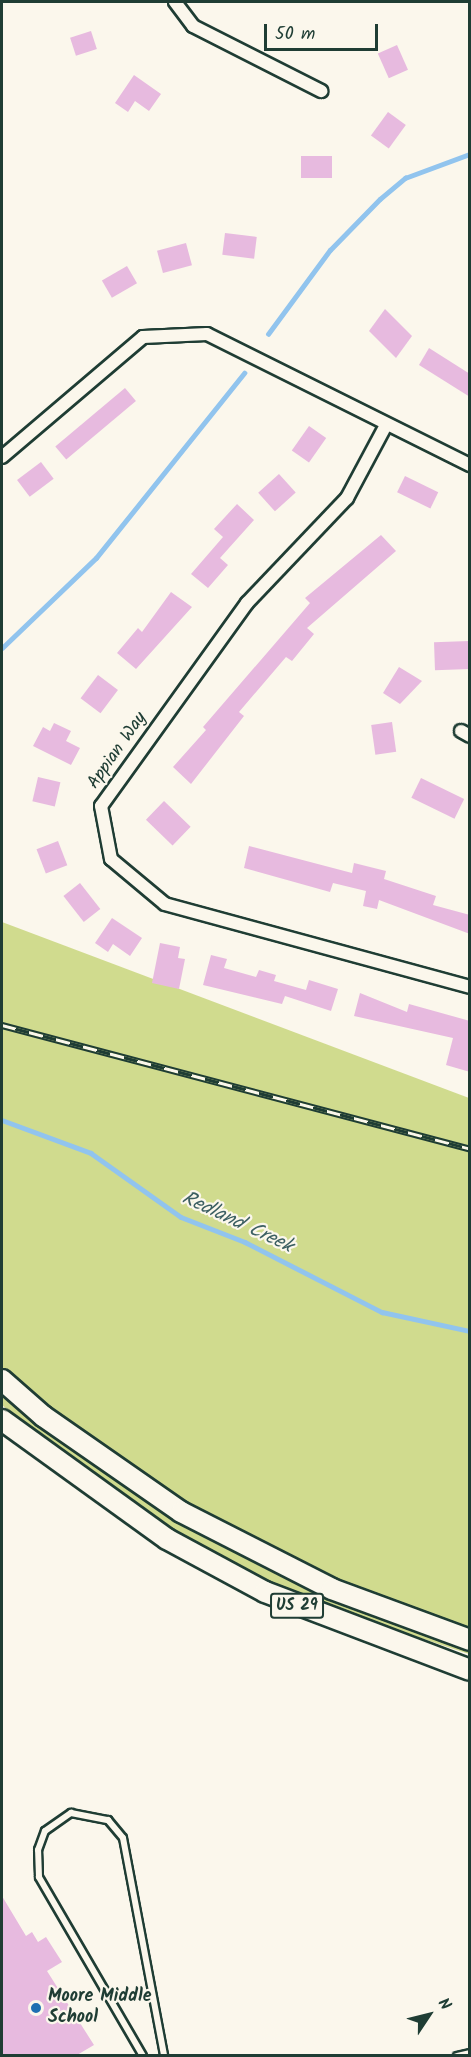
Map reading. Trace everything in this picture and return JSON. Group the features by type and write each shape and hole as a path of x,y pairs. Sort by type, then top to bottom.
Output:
{"main road":[{"name":"US 29","path":"2,1380 43,1416 181,1512 332,1589 470,1640"},
{"name":"US 29","path":"2,1420 167,1539 265,1592 470,1670"},
{"path":"167,1539 181,1512"}],"street":[{"path":"175,2 193,26 321,91"},
{"path":"2,457 143,337 207,334 470,465"},
{"name":"Appian Way","path":"386,425 347,498 246,603 101,806 111,859 165,904 470,987"}],"lane":[{"path":"143,2055 39,1877 38,1851 45,1831 71,1813 108,1820 123,1838 164,2055"},
{"path":"457,2055 470,2053"}],"green space":[{"path":"2,922 469,1098 469,1654 178,1558 2,1405"}],"building":[{"path":"91,31 97,49 76,56 70,38"},
{"path":"397,45 408,70 389,78 378,54"},
{"path":"134,75 161,94 149,111 135,101 128,112 115,103"},
{"path":"388,112 406,125 389,148 371,135"},
{"path":"301,156 332,156 332,178 301,178"},
{"path":"225,233 257,237 254,259 222,255"},
{"path":"186,243 192,265 163,273 157,251"},
{"path":"127,266 137,283 112,298 102,280"},
{"path":"385,309 412,336 396,358 369,331"},
{"path":"429,348 470,374 470,397 419,365"},
{"path":"125,388 136,401 66,460 55,446"},
{"path":"309,426 326,438 309,463 292,451"},
{"path":"41,462 54,479 30,497 17,480"},
{"path":"279,474 296,493 275,511 258,493"},
{"path":"405,476 438,492 430,508 397,492"},
{"path":"237,504 254,520 220,558 228,565 208,588 191,574 223,537 214,529"},
{"path":"381,535 396,551 307,628 314,634 292,661 286,657 239,712 244,716 191,784 173,767 206,730 203,727 310,603 305,598"},
{"path":"171,592 192,607 136,669 117,653 138,628 142,632"},
{"path":"469,641 470,669 435,670 434,642"},
{"path":"399,667 422,681 400,704 383,693"},
{"path":"98,675 118,690 101,713 81,698"},
{"path":"392,722 396,752 375,755 371,725"},
{"path":"54,723 71,731 66,741 80,748 71,765 33,746 43,727 50,731"},
{"path":"38,777 60,782 55,807 32,801"},
{"path":"421,778 464,799 454,819 411,798"},
{"path":"164,801 191,827 173,845 146,820"},
{"path":"58,841 67,865 46,874 37,849"},
{"path":"249,846 352,873 354,863 386,871 384,879 436,896 433,905 470,915 470,934 379,900 377,909 363,906 366,891 333,883 330,892 244,868"},
{"path":"80,883 100,909 84,922 63,896"},
{"path":"112,918 142,938 130,956 113,944 108,952 95,943"},
{"path":"160,943 180,947 178,958 185,959 179,989 152,983"},
{"path":"211,955 227,959 224,968 256,977 259,970 276,975 274,981 306,990 309,980 338,989 331,1011 285,996 282,1004 203,985"},
{"path":"360,993 407,1012 409,1004 470,1021 470,1072 446,1065 453,1038 354,1016"},
{"name":"Moore Middle School","path":"2,1896 26,1936 32,1932 38,1942 46,1937 62,1962 47,1971 94,2045 77,2055 2,2055"}],"waterway":[{"path":"268,334 330,250 380,199 405,178 470,154"},
{"path":"2,648 96,558 244,373"},
{"name":"Redland Creek","path":"2,1120 91,1153 181,1217 245,1242 382,1312 470,1331"}],"railway":[{"path":"2,1025 470,1149"}],"place":[{"name":"Moore Middle School","path":"36,2008"}]}
